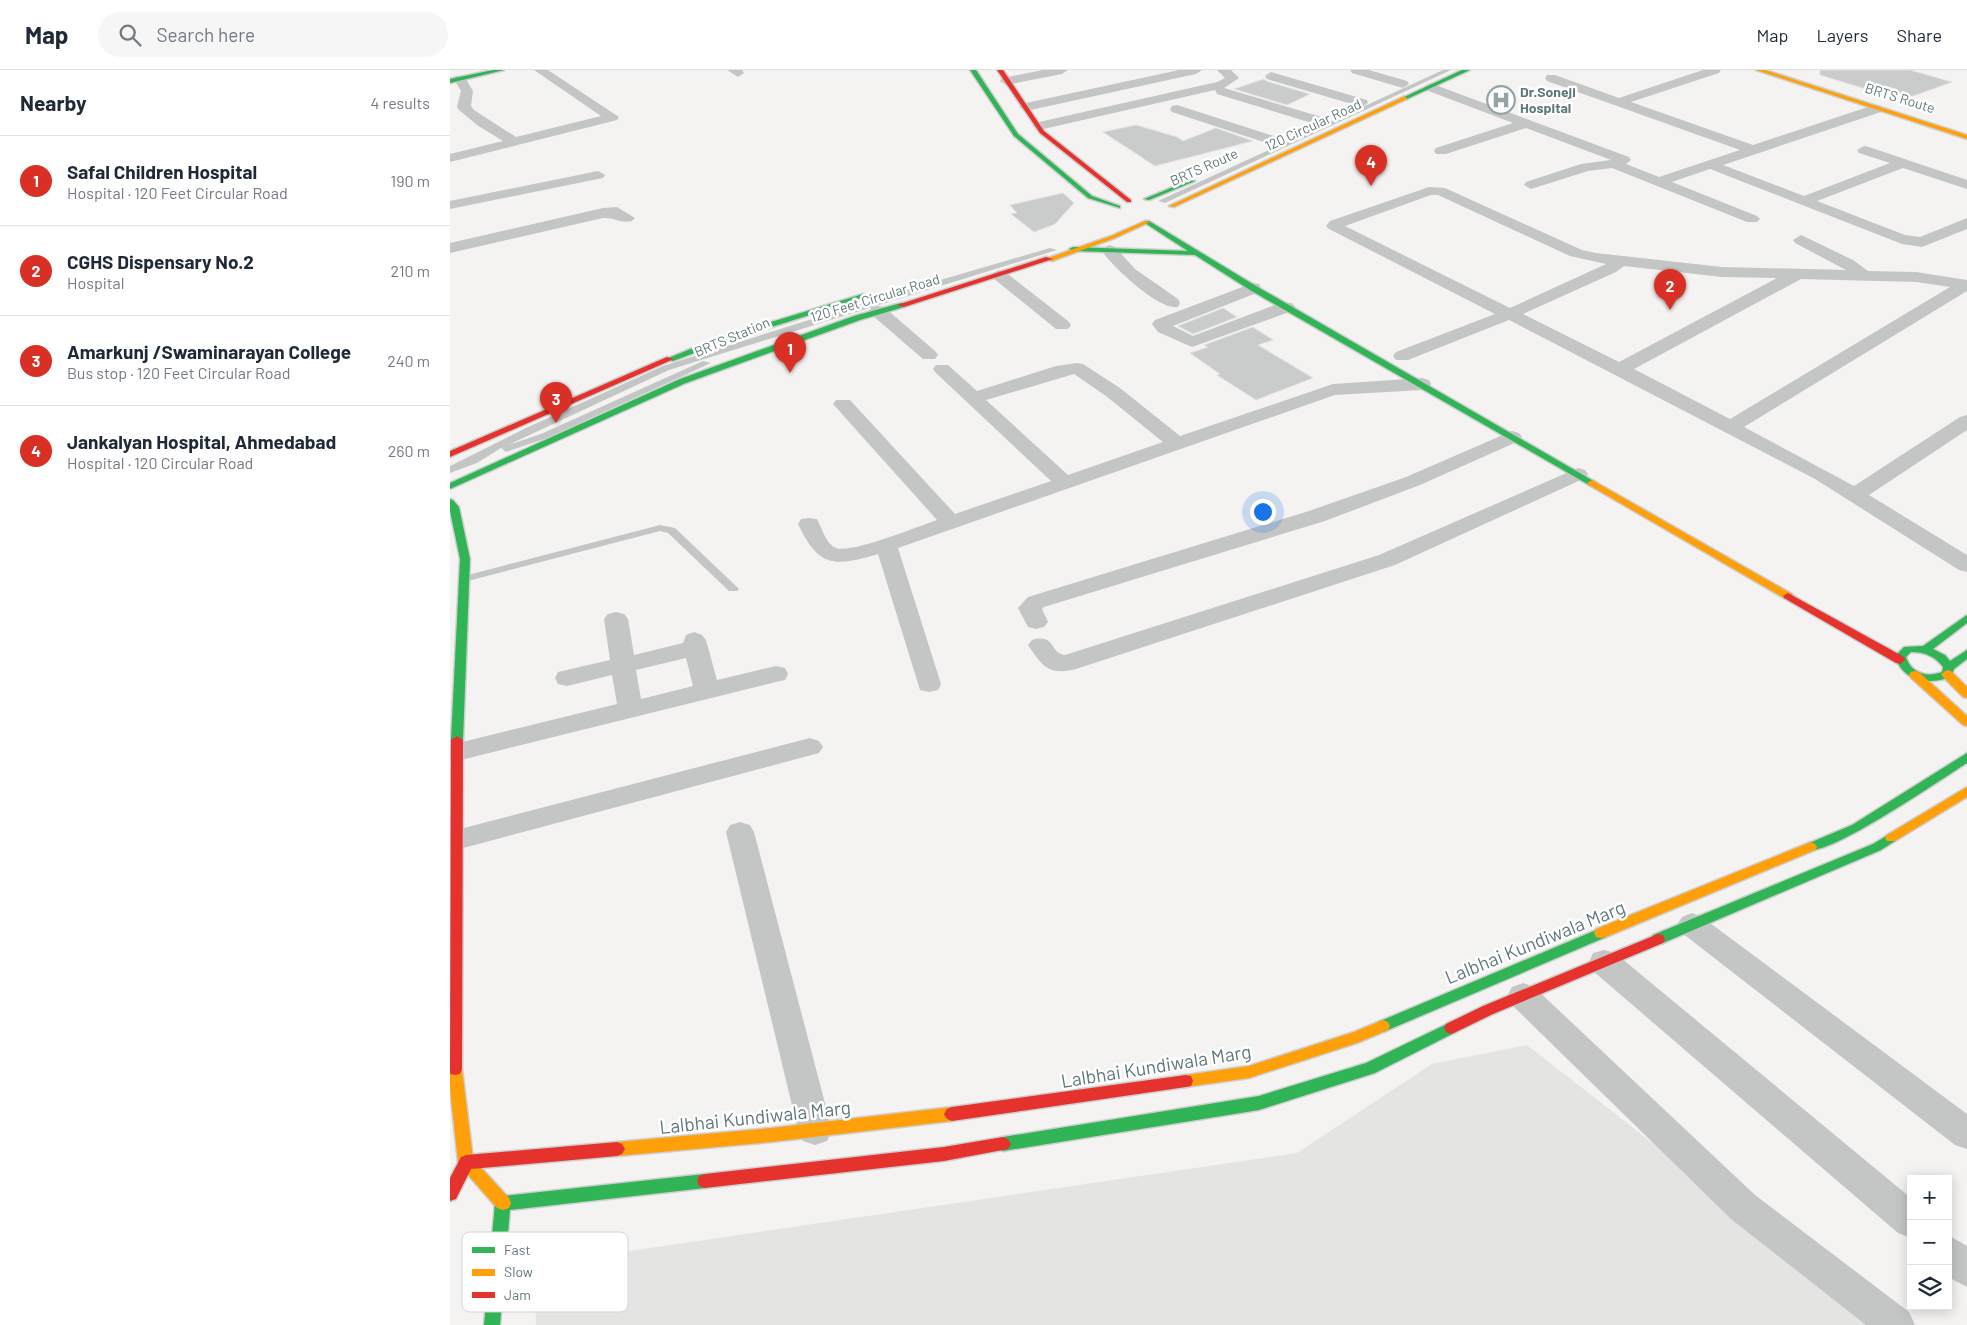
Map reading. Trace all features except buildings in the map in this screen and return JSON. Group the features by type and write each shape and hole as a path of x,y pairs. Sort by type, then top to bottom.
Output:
{"main road":[{"path":"455,80 501,70"},
{"path":"974,70 1016,134 1090,197 1130,220 1148,222 1195,253 1286,307 1421,375 1512,437 1900,660 1908,670 1967,722"},
{"name":"120 Circular Road","path":"1147,199 1233,164 1320,121 1435,70"},
{"name":"120 Circular Road","path":"1148,222 1166,211 1467,70"},
{"path":"1759,70 1876,108 1967,134"},
{"path":"1775,70 1967,134"},
{"path":"1003,75 1039,126 1098,178 1130,201"},
{"path":"1116,213 1130,201 1147,199 1166,211"},
{"name":"120 Feet Circular Road","path":"450,486 683,381 878,311 999,275 1113,237 1148,222"},
{"name":"120 Feet Circular Road","path":"450,454 663,362 718,341 1054,245"},
{"path":"1073,249 1195,253"},
{"path":"1398,354 1421,375"},
{"path":"450,502 454,507 465,559 452,916 455,1118 466,1162 503,1203 500,1232"},
{"path":"1925,650 1967,618"},
{"path":"1900,660 1903,647 1925,650 1941,656 1948,671 1967,694"},
{"path":"1915,675 1935,679 1948,671 1967,654"},
{"name":"Lalbhai Kundiwala Marg","path":"466,1162 815,1130 976,1111 1249,1072 1357,1036 1480,999 1867,838 1967,757"},
{"name":"Lalbhai Kundiwala Marg","path":"503,1203 944,1154 1259,1103 1370,1068 1480,999 1523,996 1692,925 1867,838 1967,791"},
{"path":"450,1194 466,1162"},
{"path":"492,1325 493,1312"}],"street":[{"path":"450,158 612,117 540,70"},
{"path":"1003,75 1062,70"},
{"path":"1026,107 1196,70"},
{"path":"1039,126 1221,85 1233,78 1223,70"},
{"path":"1356,70 1403,84"},
{"path":"1619,102 1715,70"},
{"path":"1271,76 1362,103"},
{"path":"1552,78 1753,150"},
{"path":"455,80 467,91 464,107 471,115 478,122 515,142"},
{"path":"1430,87 1624,160 1613,164 1586,167 1532,185"},
{"path":"1221,90 1320,121"},
{"path":"1658,182 1876,108"},
{"path":"1177,109 1278,142"},
{"path":"1441,151 1526,123"},
{"path":"1864,150 1967,185"},
{"path":"1613,164 1752,219"},
{"path":"1803,201 1901,164"},
{"path":"1711,165 1914,242 1922,242 1967,223"},
{"path":"450,205 598,175"},
{"path":"1966,285 1916,277 1722,272 1596,258 1576,252 1440,191 1429,190 1335,224 1334,226 1344,233 1620,370 1856,494 1967,565"},
{"path":"450,248 604,213 617,212 627,218"},
{"path":"1802,240 1847,263 1864,276"},
{"path":"1109,250 1129,272 1172,303"},
{"path":"1398,354 1510,314 1610,269 1621,260"},
{"path":"999,275 1062,325"},
{"path":"1620,370 1798,275"},
{"path":"1730,427 1966,285"},
{"path":"1253,288 1164,321 1161,324 1164,328 1192,342 1286,307"},
{"path":"878,311 1065,482"},
{"path":"973,398 1062,370 1077,368 1113,392 1176,444"},
{"path":"809,524 822,548 829,554 839,556 886,545 1333,390 1421,375"},
{"path":"843,404 951,523"},
{"path":"1856,494 1967,421"},
{"path":"1036,622 1030,608 1036,602 1317,516 1413,481 1512,437"},
{"path":"1040,645 1050,659 1058,664 1067,663 1387,560 1578,474"},
{"path":"886,545 930,684"},
{"path":"616,620 630,710"},
{"path":"567,678 623,665 695,644 707,691"},
{"path":"457,752 776,674"},
{"path":"456,840 810,748"},
{"path":"740,832 815,1130"},
{"path":"1692,925 1967,1134"},
{"path":"1604,962 1910,1220"},
{"path":"1523,996 1743,1207 1896,1325"},
{"path":"1952,1256 1967,1269"}],"lane":[{"name":"BRTS Route","path":"1166,211 1448,70"},
{"name":"BRTS Route","path":"1769,70 1967,134"},
{"name":"BRTS Station","path":"450,470 544,436 678,374 781,331 1054,245"},
{"path":"464,579 660,528 671,530 733,589"}],"shaded area":[{"path":"1527,1045 1886,1325 536,1325 536,1312 628,1312 628,1251 1297,1153 1432,1064"}],"traffic: fast":[{"path":"450,81 501,70"},
{"path":"973,70 1016,135 1090,197 1118,207"},
{"path":"1405,98 1467,70"},
{"path":"1147,199 1192,181"},
{"path":"1147,222 1253,288 1592,483"},
{"path":"1073,249 1194,253"},
{"path":"670,359 718,341 866,296"},
{"path":"450,486 683,381 857,318 901,305"},
{"path":"450,502 454,507 465,559 457,740"},
{"path":"1925,650 1967,618"},
{"path":"1949,667 1936,654 1926,650 1908,649 1900,656 1906,669 1918,676 1933,678 1947,674 1949,667 1967,654"},
{"path":"1811,847 1856,828 1967,757"},
{"path":"1658,939 1877,847 1891,838"},
{"path":"1383,1026 1601,933"},
{"path":"1003,1144 1259,1103 1370,1068 1451,1028"},
{"path":"500,1232 503,1203 705,1181"},
{"path":"492,1325 493,1312"}],"traffic: slow":[{"path":"1759,70 1967,137"},
{"path":"1172,206 1405,98"},
{"path":"1049,259 1113,237 1147,222"},
{"path":"1592,483 1788,596"},
{"path":"1947,674 1967,694"},
{"path":"1915,675 1967,722"},
{"path":"1891,838 1967,791"},
{"path":"1601,933 1811,847"},
{"path":"1186,1081 1249,1072 1357,1037 1383,1026"},
{"path":"455,1069 466,1162 503,1203"},
{"path":"617,1149 771,1135 952,1114"}],"traffic: jam":[{"path":"1000,70 1042,132 1129,201"},
{"path":"901,305 1049,259"},
{"path":"450,454 670,359"},
{"path":"1788,596 1900,660"},
{"path":"455,1069 457,740"},
{"path":"1451,1028 1488,1010 1658,939"},
{"path":"952,1114 1186,1081"},
{"path":"705,1181 944,1154 1003,1144"},
{"path":"450,1194 466,1162 617,1149"}],"place":[{"name":"Dr.Soneji Hospital","path":"1501,100"},
{"name":"Jankalyan Hospital, Ahmedabad","path":"1371,186"},
{"name":"CGHS Dispensary No.2","path":"1670,310"},
{"name":"Safal Children Hospital","path":"790,373"},
{"name":"Amarkunj /Swaminarayan College","path":"556,423"}]}
